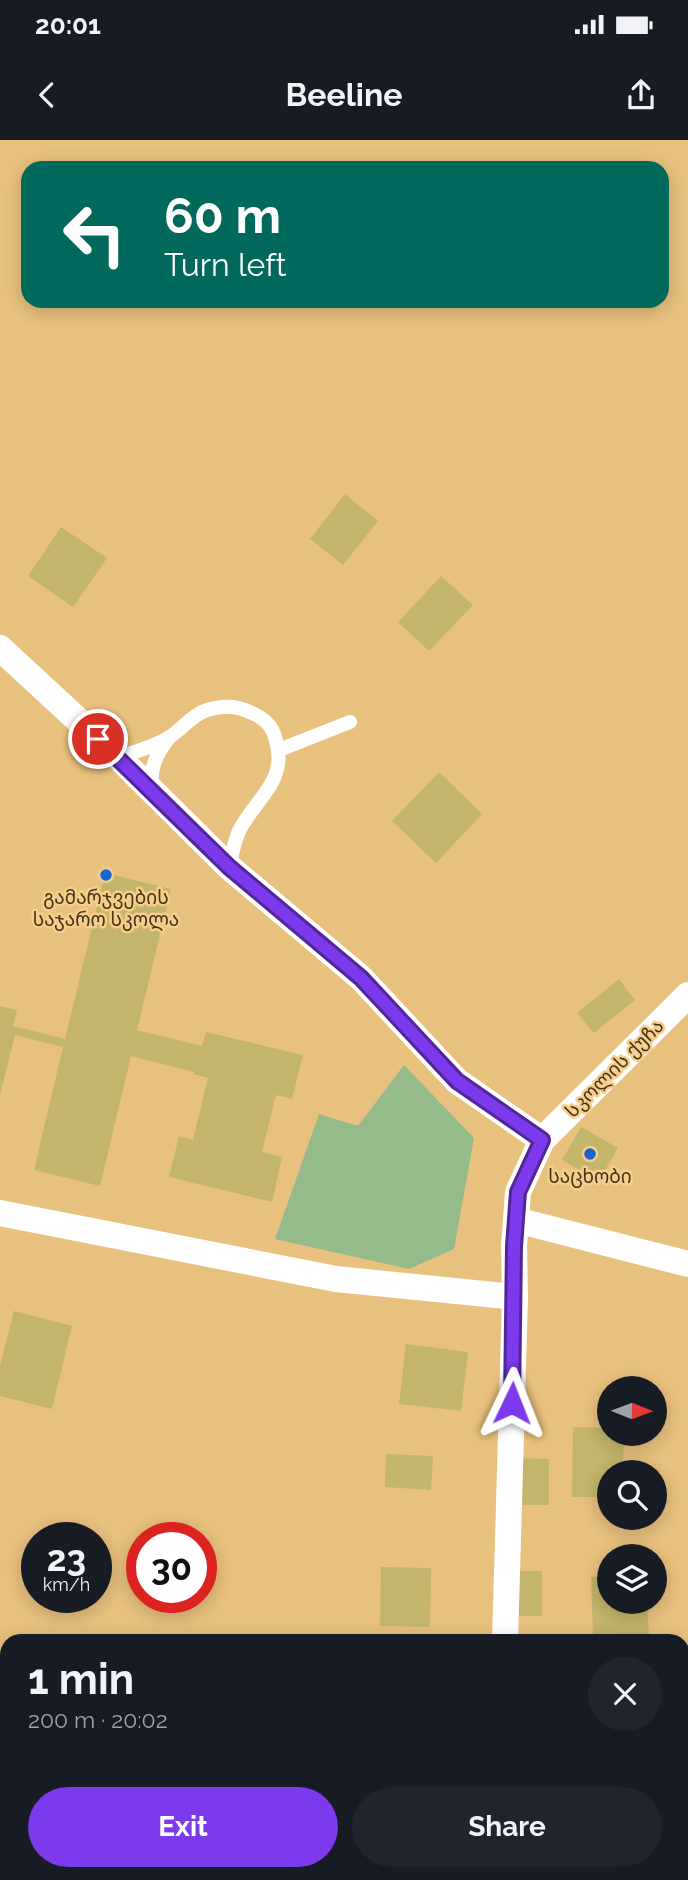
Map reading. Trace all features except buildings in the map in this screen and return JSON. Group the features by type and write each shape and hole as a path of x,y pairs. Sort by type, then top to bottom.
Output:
{"street":[{"path":"0,648 118,757 229,867 361,978 457,1081 542,1140"},
{"name":"სკოლის ქუჩა","path":"505,1634 518,1192 542,1140 683,1008"},
{"path":"516,1220 688,1264"},
{"path":"3,1222 336,1279 515,1297"}],"lane":[{"path":"153,792 151,772 156,755 169,738 204,710 230,705 246,709 265,720 275,736 279,750 279,769 270,787 239,831 229,867"},
{"path":"279,750 350,722"},
{"path":"118,757 169,738"}],"green space":[{"path":"404,1065 474,1138 454,1249 409,1269 275,1239 319,1114 358,1126"}],"place":[{"name":"გამარჯვების საჯარო სკოლა","path":"106,875"},
{"name":"საცხობი","path":"590,1154"}],"route":[{"path":"98,739 229,867 361,978 457,1081 542,1140 518,1192 514,1246 512,1403"}]}
